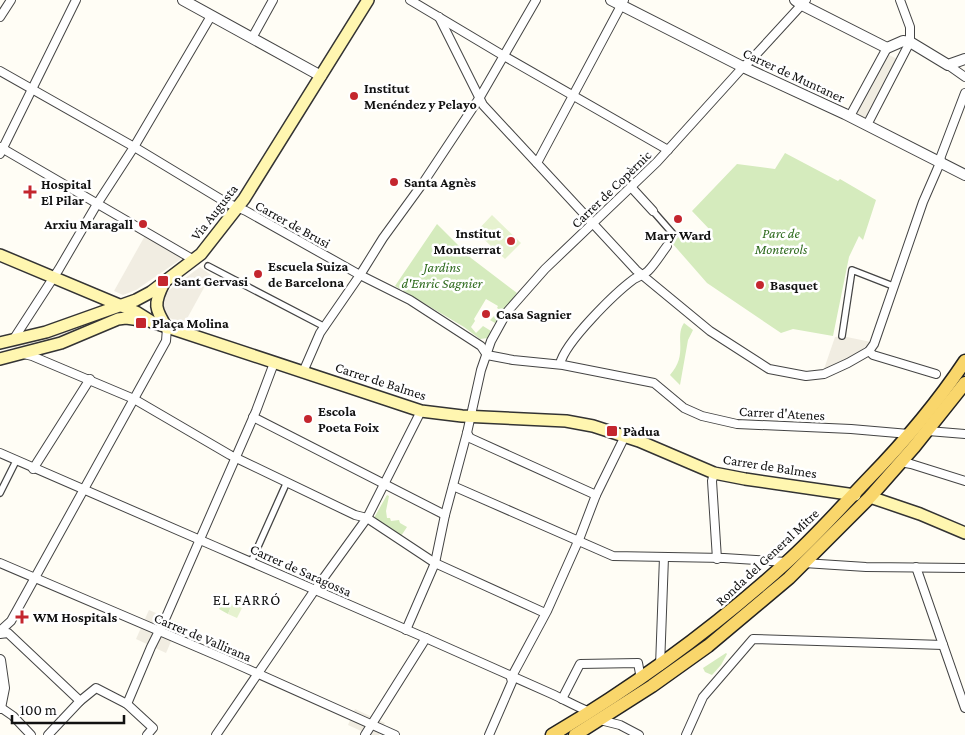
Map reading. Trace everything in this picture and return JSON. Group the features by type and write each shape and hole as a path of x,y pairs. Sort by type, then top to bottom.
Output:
{"main road":[{"name":"Via Augusta","path":"3,352 46,332 144,296 194,260 238,208 368,0"},
{"name":"Carrer de Balmes","path":"0,254 143,315 150,322 421,411 470,416 566,421 593,426 625,436 714,473 854,494"},
{"path":"165,282 156,304 158,313 167,328"},
{"path":"3,352 19,354 61,343 118,319 126,318 150,322"},
{"name":"Ronda del General Mitre","path":"575,735 585,732 595,716 726,616 787,562 854,494 909,434 965,361"},
{"name":"Ronda del General Mitre","path":"552,735 595,716 652,686 708,646 755,607 804,563 844,520 870,497 928,431 965,384"},
{"path":"854,494 870,497 908,510 965,533"},
{"path":"787,562 804,563"}],"street":[{"path":"76,0 1,150 194,260"},
{"path":"183,0 321,76"},
{"path":"252,38 273,0"},
{"path":"410,0 668,150"},
{"path":"303,372 306,361 319,335 480,96 536,0"},
{"path":"866,125 910,42 910,27 900,0"},
{"path":"0,17 7,1"},
{"path":"537,163 619,2"},
{"name":"Carrer de Muntaner","path":"619,2 742,67 850,116 965,175"},
{"path":"801,2 887,48"},
{"name":"Carrer de Copèrnic","path":"406,630 435,563 481,370 491,341 507,312 545,269 668,150 742,67 751,60 801,2"},
{"path":"3,352 53,278 134,147 211,16"},
{"path":"439,17 483,105 642,275 710,331 769,369 806,376 824,374 869,351 874,344 923,202 940,163 965,93"},
{"path":"850,116 887,48 903,41 910,42 965,77"},
{"path":"948,65 965,59"},
{"name":"Carrer de Brusi","path":"0,71 238,208 424,308 481,346 487,354"},
{"path":"631,187 674,235"},
{"path":"560,364 562,357 590,320 635,279 648,270 667,246"},
{"path":"208,266 325,326"},
{"path":"842,336 852,270 893,286"},
{"path":"0,633 11,621 166,341 167,328"},
{"path":"869,351 873,355 936,374"},
{"path":"19,354 32,356 134,399 236,457 356,515 367,518 435,563 545,613"},
{"name":"Carrer d'Atenes","path":"487,354 513,360 560,364 649,382 684,408 702,416 736,424 851,429 909,434"},
{"path":"127,704 151,646 254,417 274,363"},
{"path":"33,469 90,379"},
{"path":"216,735 315,590 367,518 421,411"},
{"path":"254,417 445,515"},
{"path":"928,431 965,434"},
{"path":"467,433 470,438 596,495"},
{"path":"489,735 512,682 511,678 545,613 578,541 596,495 625,436"},
{"name":"Carrer de Saragossa","path":"0,454 426,638 639,735"},
{"path":"900,462 965,480"},
{"path":"0,493 15,463"},
{"path":"714,473 712,481 717,559"},
{"path":"252,560 286,484"},
{"path":"453,486 613,556 787,562"},
{"path":"660,666 664,557"},
{"name":"Carrer de Vallirana","path":"0,563 395,735"},
{"path":"804,563 866,567 965,568"},
{"path":"916,567 965,708"},
{"path":"0,633 8,633 80,701"},
{"path":"365,735 426,638"},
{"path":"686,735 703,697 753,639 943,645"},
{"path":"0,660 4,688 0,707 13,716 31,735"},
{"path":"562,699 580,664 638,663 641,679"},
{"path":"48,735 80,701 96,688 127,704 153,728 147,735"}],"green space":[{"name":"Parc de Monterols","path":"785,153 838,181 840,179 876,200 863,240 859,236 849,257 833,336 793,329 781,333 707,283 672,243 685,234 712,232 692,211 737,164 775,169"},
{"path":"492,215 521,243 505,259 476,232"},
{"name":"Jardins d'Enric Sagnier","path":"437,224 471,258 517,293 495,323 490,320 500,310 497,308 498,306 486,299 471,327 476,333 483,326 491,331 488,338 480,339 464,327 395,286"},
{"path":"684,323 693,330 688,340 680,385 670,375 679,360 680,334"},
{"path":"387,495 389,496 386,511 387,518 390,518 391,521 399,520 400,523 407,527 401,536 374,518"},
{"path":"223,600 232,604 228,614 219,609"},
{"path":"232,604 242,608 237,618 228,614"},
{"path":"726,653 721,665 712,675 705,672 703,668"}],"shaded area":[{"path":"885,53 897,59 865,121 855,116"},
{"path":"146,234 184,257 136,290 123,295 114,291"},
{"path":"200,267 211,275 184,324 165,316 160,300 164,294"},
{"path":"112,314 117,316 94,327 16,352 13,347 14,344"},
{"path":"842,336 871,342 854,356 824,369 835,337"},
{"path":"149,610 179,623 166,653 136,639"},
{"path":"355,709 385,723 379,735 370,735 348,725"}],"place":[{"name":"Institut Menéndez y Pelayo","path":"354,96"},
{"name":"Santa Agnès","path":"394,182"},
{"name":"Hospital El Pilar","path":"30,192"},
{"name":"Mary Ward","path":"678,219"},
{"name":"Arxiu Maragall","path":"143,224"},
{"name":"Institut Montserrat","path":"511,241"},
{"name":"Escuela Suiza de Barcelona","path":"258,274"},
{"name":"Sant Gervasi","path":"163,281"},
{"name":"Basquet","path":"760,285"},
{"name":"Casa Sagnier","path":"486,314"},
{"name":"Plaça Molina","path":"141,323"},
{"name":"Escola Poeta Foix","path":"308,419"},
{"name":"Pàdua","path":"612,431"},
{"name":"WM Hospitals","path":"22,617"}],"district":[{"name":"EL FARRÓ","path":"247,600"}]}
